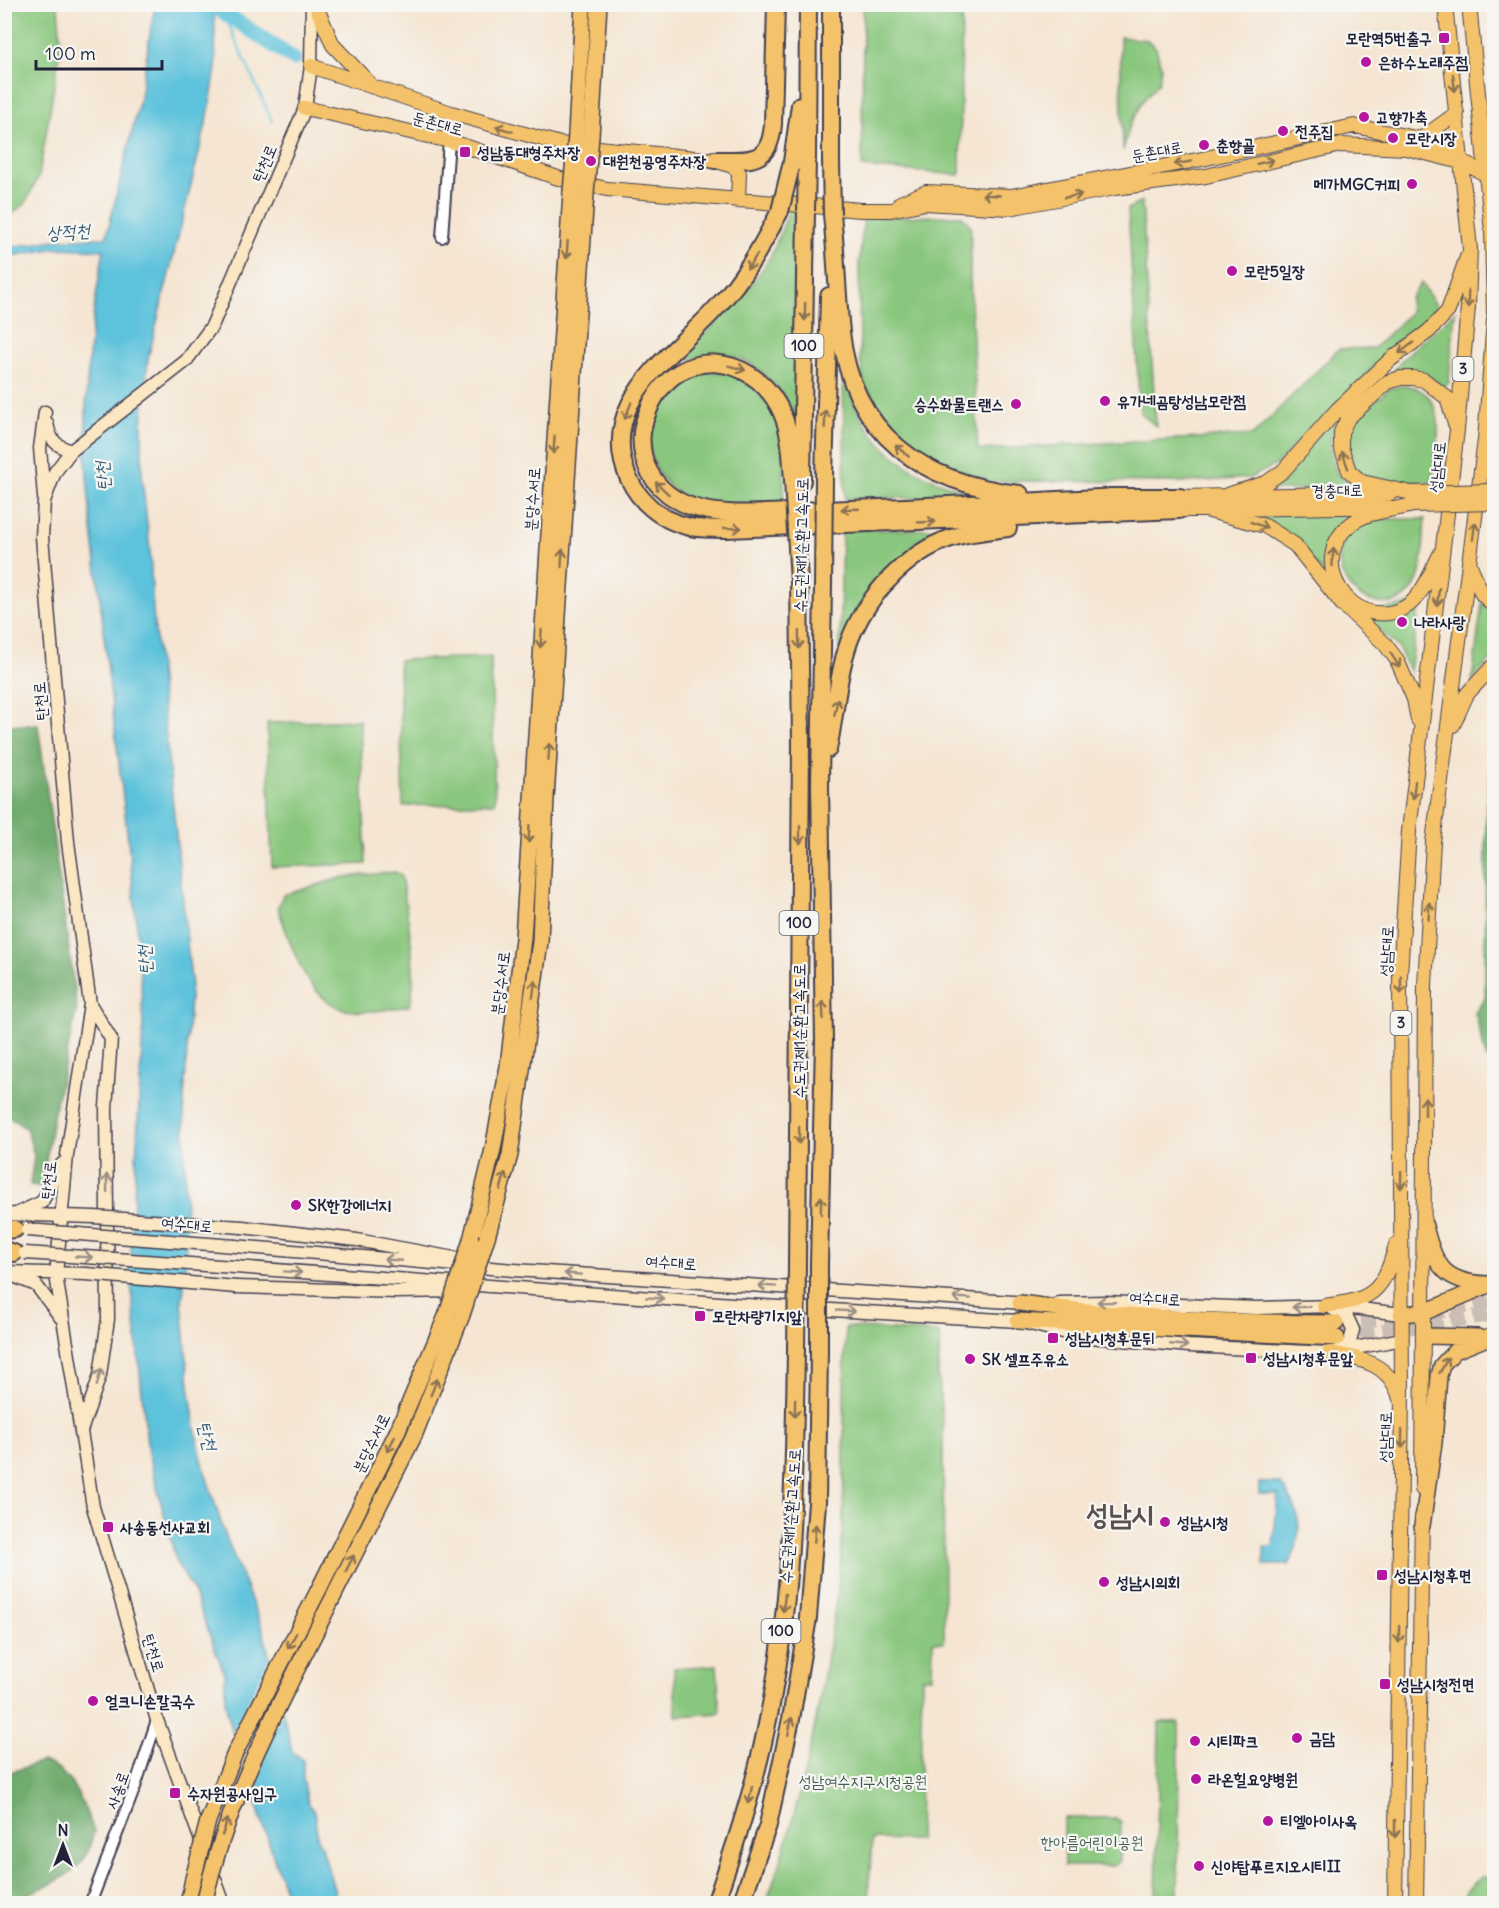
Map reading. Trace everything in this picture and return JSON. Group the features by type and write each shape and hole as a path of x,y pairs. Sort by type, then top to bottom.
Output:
{"highway":[{"name":"분당수서로","path":"583,4 584,135"},
{"name":"분당수서로","path":"204,1904 214,1857 242,1782 266,1727 414,1436 455,1314 493,1149 508,1066 523,938 579,192 601,4"},
{"path":"714,160 752,160 762,155 768,147 773,124 776,4"},
{"name":"수도권제1순환고속도로","path":"715,1904 742,1826 766,1733 781,1631 794,1514 801,755 798,481 806,211 799,161 808,69 808,4"},
{"name":"수도권제1순환고속도로","path":"741,1904 768,1824 791,1719 808,1618 817,1503 824,1041 820,785 824,477 832,214 831,4"},
{"path":"799,161 780,210 755,260 720,305 652,374 629,406 619,445 622,461 632,487 645,504 666,518 687,527 727,529 916,523 1115,504"},
{"name":"분당수서로","path":"188,1904 208,1821 235,1754 455,1314 487,1238 510,1155 540,942 579,192"},
{"path":"832,214 841,334 849,370 864,405 879,429 896,447 919,465 944,478 977,488 1115,504"},
{"path":"798,481 789,432 779,406 752,374 740,368 706,363 688,367 670,376 658,391 642,430 642,450 648,470 657,486 677,501 709,512 1180,503"},
{"path":"820,785 852,634 867,606 888,580 931,547 957,536 1115,504"},
{"path":"1401,1314 1425,1312 1491,1284 1462,1282 1447,1273 1430,1245 1425,1226"},
{"name":"여수대로","path":"1018,1322 1337,1330 1275,1323 1093,1313 1020,1303"},
{"path":"1422,1526 1434,1443 1438,1376 1442,1365 1455,1351 1492,1336 1425,1336"}],"main road":[{"name":"탄천로","path":"224,1904 157,1720 93,1507 56,1275 67,1155 90,1004 68,842 42,537 44,501 55,472 72,450 186,361 212,326 305,108 311,66 313,4"},
{"path":"313,4 333,45 372,85"},
{"name":"성남대로","path":"1395,1904 1402,1410 1401,975 1409,831 1457,430 1468,307 1470,249 1445,4"},
{"path":"1469,4 1491,178 1494,314"},
{"name":"둔촌대로","path":"311,66 451,113 560,144 714,160"},
{"name":"둔촌대로","path":"305,108 450,141 561,179 607,189 861,210 891,210 925,203 1009,208 1115,188 1206,176 1341,145 1406,148 1461,162"},
{"path":"1421,138 1457,113"},
{"name":"둔촌대로","path":"891,210 908,198 926,192 1011,196 1202,159 1354,126 1421,138 1491,178"},
{"path":"714,160 738,170 738,201"},
{"path":"1227,495 1266,483 1283,471 1338,409 1390,360 1448,311 1470,249"},
{"name":"3","path":"1425,1336 1425,985 1433,842 1485,440 1494,319"},
{"path":"1412,499 1362,482 1349,471 1341,447 1341,432 1348,418 1388,382 1401,378 1413,378 1424,380 1447,398 1457,430"},
{"path":"44,501 40,448 45,411 49,434 56,445 72,450"},
{"path":"1485,440 1494,427"},
{"name":"경충대로","path":"1180,503 1202,509 1412,499 1494,491"},
{"name":"경충대로","path":"1180,503 1227,495 1494,503"},
{"path":"1412,499 1358,519 1340,534 1333,548 1331,563 1334,580 1343,595 1358,608 1372,612 1404,608 1414,599 1445,544"},
{"path":"1202,509 1265,526 1295,545 1342,604 1385,645 1397,660 1414,699 1421,732"},
{"path":"1470,564 1482,594 1494,606"},
{"path":"1443,756 1458,711 1467,694 1494,665"},
{"path":"81,1432 100,1375 108,1319 106,1107 111,1039 90,1004"},
{"path":"11,1224 42,1202 67,1155"},
{"path":"11,1224 60,1217 94,1217 242,1227 357,1240 514,1270"},
{"name":"여수대로","path":"11,1224 514,1270 1020,1303"},
{"path":"1324,1306 1358,1300 1377,1289 1388,1274 1401,1229"},
{"name":"여수대로","path":"12,1252 1018,1322"},
{"path":"4,1273 86,1274 236,1287 396,1292 513,1288"},
{"path":"4,1273 36,1285 62,1319"},
{"path":"1020,1303 1105,1302 1256,1308 1324,1306 1401,1314"},
{"path":"1324,1306 1343,1314 1353,1330 1352,1339 1347,1346 1329,1353"},
{"path":"1018,1322 1079,1336 1189,1346 1329,1353 1360,1358 1378,1367 1395,1384 1402,1410"},
{"path":"1329,1353 1425,1336 1416,1904"}],"street":[{"path":"442,237 451,113"},
{"name":"사송로","path":"90,1904 135,1787 157,1720"}],"green space":[{"path":"5,4 58,5 61,44 39,176 25,204 5,218"},
{"path":"863,5 962,5 960,175 862,167"},
{"path":"1120,37 1147,40 1156,48 1161,67 1159,82 1142,102 1130,125 1123,151"},
{"path":"794,199 797,417 784,397 759,369 745,361 730,356 713,355 670,365 725,314 750,286 771,255"},
{"path":"1142,201 1156,426 1140,413 1128,209"},
{"path":"962,216 971,226 970,277 978,450 1253,435 1339,349 1374,348 1410,313 1410,298 1421,283 1436,305 1437,312 1387,354 1276,465 1250,478 1189,482 991,481 958,470 927,455 912,444 896,428 864,384 860,359 859,265 864,217"},
{"path":"1455,311 1449,382 1444,388 1420,374 1392,373 1406,356"},
{"path":"843,371 852,399 864,422 878,442 896,458 915,471 938,481 991,497 845,499"},
{"path":"721,372 741,376 758,387 769,400 777,415 784,451 783,504 713,505 691,500 676,492 664,481 656,468 649,438 651,422 657,408 667,394 689,376 697,373"},
{"path":"1406,385 1421,391 1430,399 1436,411 1438,438 1432,482 1386,483 1364,476 1355,467 1344,439 1348,425 1389,389"},
{"path":"1340,414 1331,437 1332,458 1338,475 1360,489 1259,490"},
{"path":"1360,510 1341,523 1330,536 1326,553 1327,576 1273,523 1244,512"},
{"path":"1494,516 1494,589 1489,568"},
{"path":"1373,519 1425,519 1422,563 1418,580 1405,597 1393,603 1367,600 1356,593 1346,582 1341,569 1340,551 1345,537 1354,529"},
{"path":"960,529 896,565 839,671 842,530"},
{"path":"1420,602 1410,672 1398,647 1360,614"},
{"path":"1482,603 1494,614 1494,656 1472,680"},
{"path":"491,657 495,803 403,806 399,660"},
{"path":"360,720 366,864 272,867 267,723"},
{"path":"5,725 38,725 77,1008 53,1117 42,1187 30,1185 34,1155 26,1128 5,1115"},
{"path":"1494,748 1494,1067 1486,1057 1475,1013 1485,998 1486,806"},
{"path":"396,872 401,876 413,961 412,994 409,1006 367,1011 353,1011 337,1007 313,986 295,955 278,907 283,895 344,877"},
{"path":"5,1326 13,1332 13,1345 5,1352"},
{"name":"성남여수지구시청공원","path":"846,1327 938,1333 940,1338 938,1374 943,1429 944,1642 933,1642 932,1677 922,1677 919,1840 872,1839 868,1903 766,1903 786,1844 802,1784 821,1693 836,1601 843,1513"},
{"path":"717,1665 720,1713 676,1716 674,1668"},
{"path":"1159,1722 1179,1722 1178,1903 1156,1903"},
{"path":"41,1762 61,1771 68,1779 81,1800 94,1831 87,1854 73,1871 38,1890 5,1903 5,1774"},
{"name":"한아름어린이공원","path":"1064,1818 1115,1818 1121,1823 1120,1861 1114,1866 1064,1866"},
{"path":"1481,1877 1486,1877 1490,1883 1485,1903 1462,1903 1465,1892"}],"water":[{"name":"탄천","path":"157,5 214,5 216,68 208,116 148,358 142,425 142,478 150,550 153,611 191,980 184,1100 186,1230 182,1301 189,1385 196,1434 205,1472 223,1529 263,1630 292,1751 303,1760 303,1779 308,1803 314,1811 318,1841 338,1903 289,1903 232,1731 225,1702 225,1675 192,1588 177,1564 148,1453 130,1273 143,1028 140,974 131,866 88,493 86,458 89,353 104,250 57,248 5,257 5,248 61,239 106,238 139,103 153,16"},
{"path":"1259,1483 1280,1483 1293,1502 1299,1532 1289,1565 1264,1565 1264,1547 1273,1547 1278,1495 1259,1494"}],"pier":[{"path":"271,1656 284,1707 248,1788 231,1737"}],"waterway":[{"path":"211,4 294,59"},
{"path":"224,14 272,121"}],"tunnel":[{"path":"1338,1323 1416,1316 1494,1300"},
{"path":"1337,1338 1494,1314"}],"place":[{"name":"모란역5번출구","path":"1444,38"},
{"name":"은하수노래주점","path":"1366,62"},
{"name":"고향가축","path":"1364,117"},
{"name":"전주집","path":"1283,131"},
{"name":"모란시장","path":"1393,138"},
{"name":"춘향골","path":"1204,145"},
{"name":"성남동대형주차장","path":"465,152"},
{"name":"대원천공영주차장","path":"591,161"},
{"name":"메가MGC커피","path":"1412,184"},
{"name":"모란5일장","path":"1232,271"},
{"name":"유가네곰탕성남모란점","path":"1105,401"},
{"name":"승수화물트랜스","path":"1016,404"},
{"name":"나라사랑","path":"1402,622"},
{"name":"SK한강에너지","path":"296,1205"},
{"name":"모란차량기지앞","path":"700,1316"},
{"name":"성남시청후문뒤","path":"1053,1338"},
{"name":"성남시청후문앞","path":"1251,1358"},
{"name":"SK 셀프주유소","path":"970,1359"},
{"name":"성남시청","path":"1165,1522"},
{"name":"사송동선사교회","path":"108,1527"},
{"name":"성남시청후면","path":"1382,1575"},
{"name":"성남시의회","path":"1104,1582"},
{"name":"성남시청전면","path":"1385,1684"},
{"name":"얼크니손칼국수","path":"93,1701"},
{"name":"금담","path":"1297,1738"},
{"name":"시티파크","path":"1195,1741"},
{"name":"라온힐요양병원","path":"1196,1779"},
{"name":"수자원공사입구","path":"175,1793"},
{"name":"티엘아이사옥","path":"1268,1821"},
{"name":"신야탑푸르지오시티II","path":"1199,1866"}],"district":[{"name":"성남시","path":"1120,1514"}],"water label":[{"name":"상적천","path":"68,232"}]}
